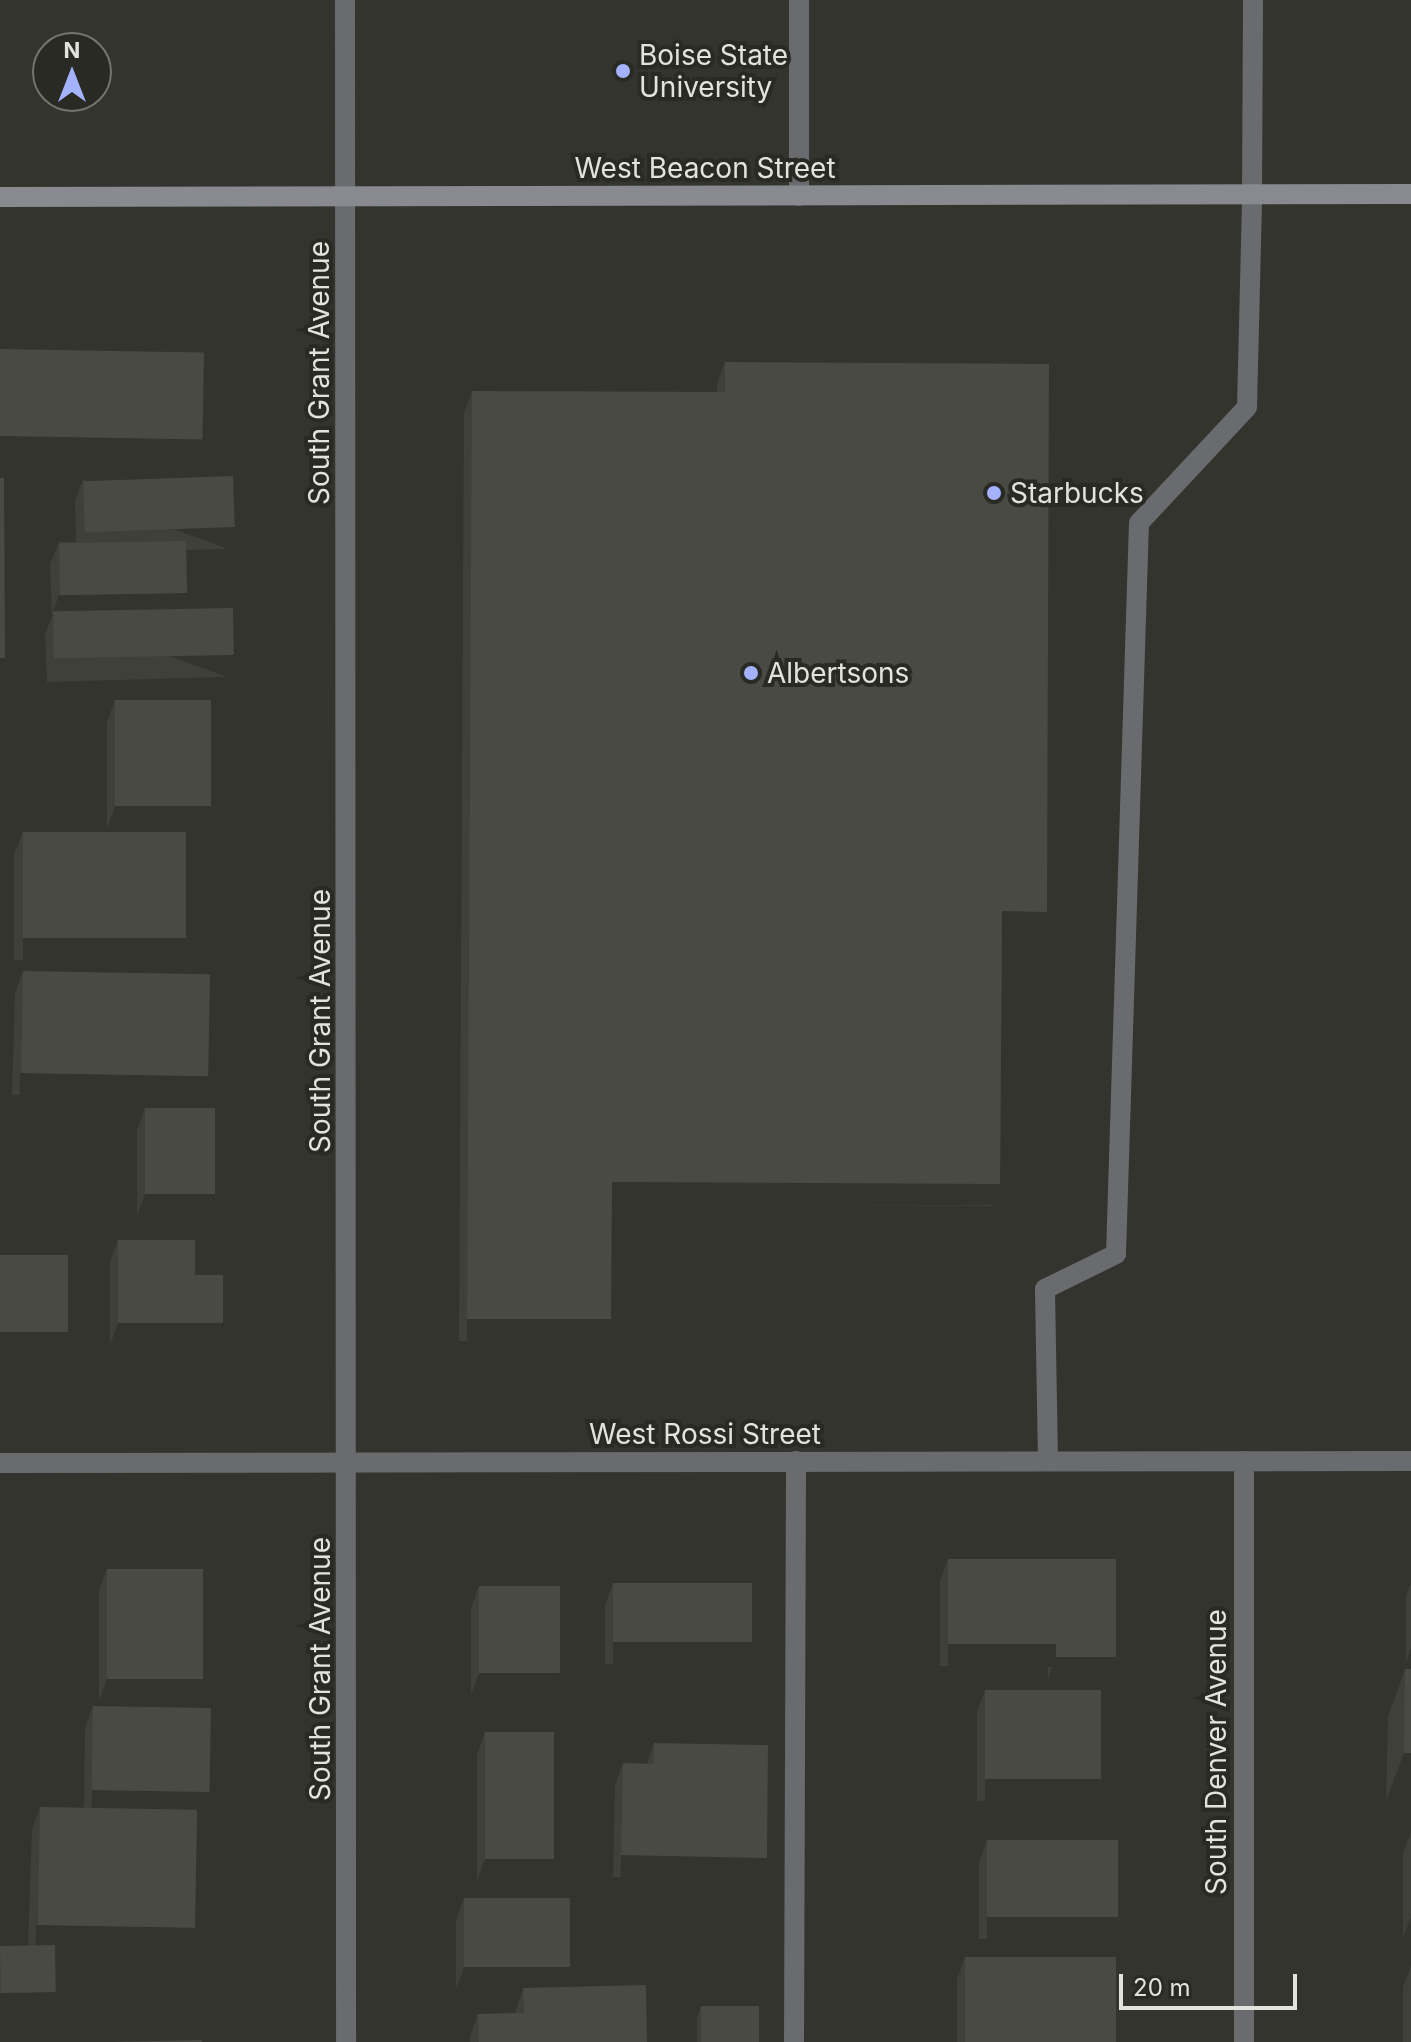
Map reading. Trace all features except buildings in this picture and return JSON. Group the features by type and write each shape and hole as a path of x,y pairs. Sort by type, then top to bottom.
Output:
{"street":[{"name":"South Grant Avenue","path":"345,0 346,2042"},
{"path":"799,0 799,196"},
{"path":"1048,1461 1045,1289 1116,1254 1139,523 1247,407 1253,0"},
{"name":"West Beacon Street","path":"0,197 1411,194"},
{"path":"794,2042 796,1461"},
{"name":"South Denver Avenue","path":"1244,1461 1244,2042"},
{"name":"West Rossi Street","path":"0,1463 1411,1461"}],"place":[{"name":"Boise State University","path":"623,71"},
{"name":"Starbucks","path":"994,493"},
{"name":"Albertsons","path":"751,673"}]}
